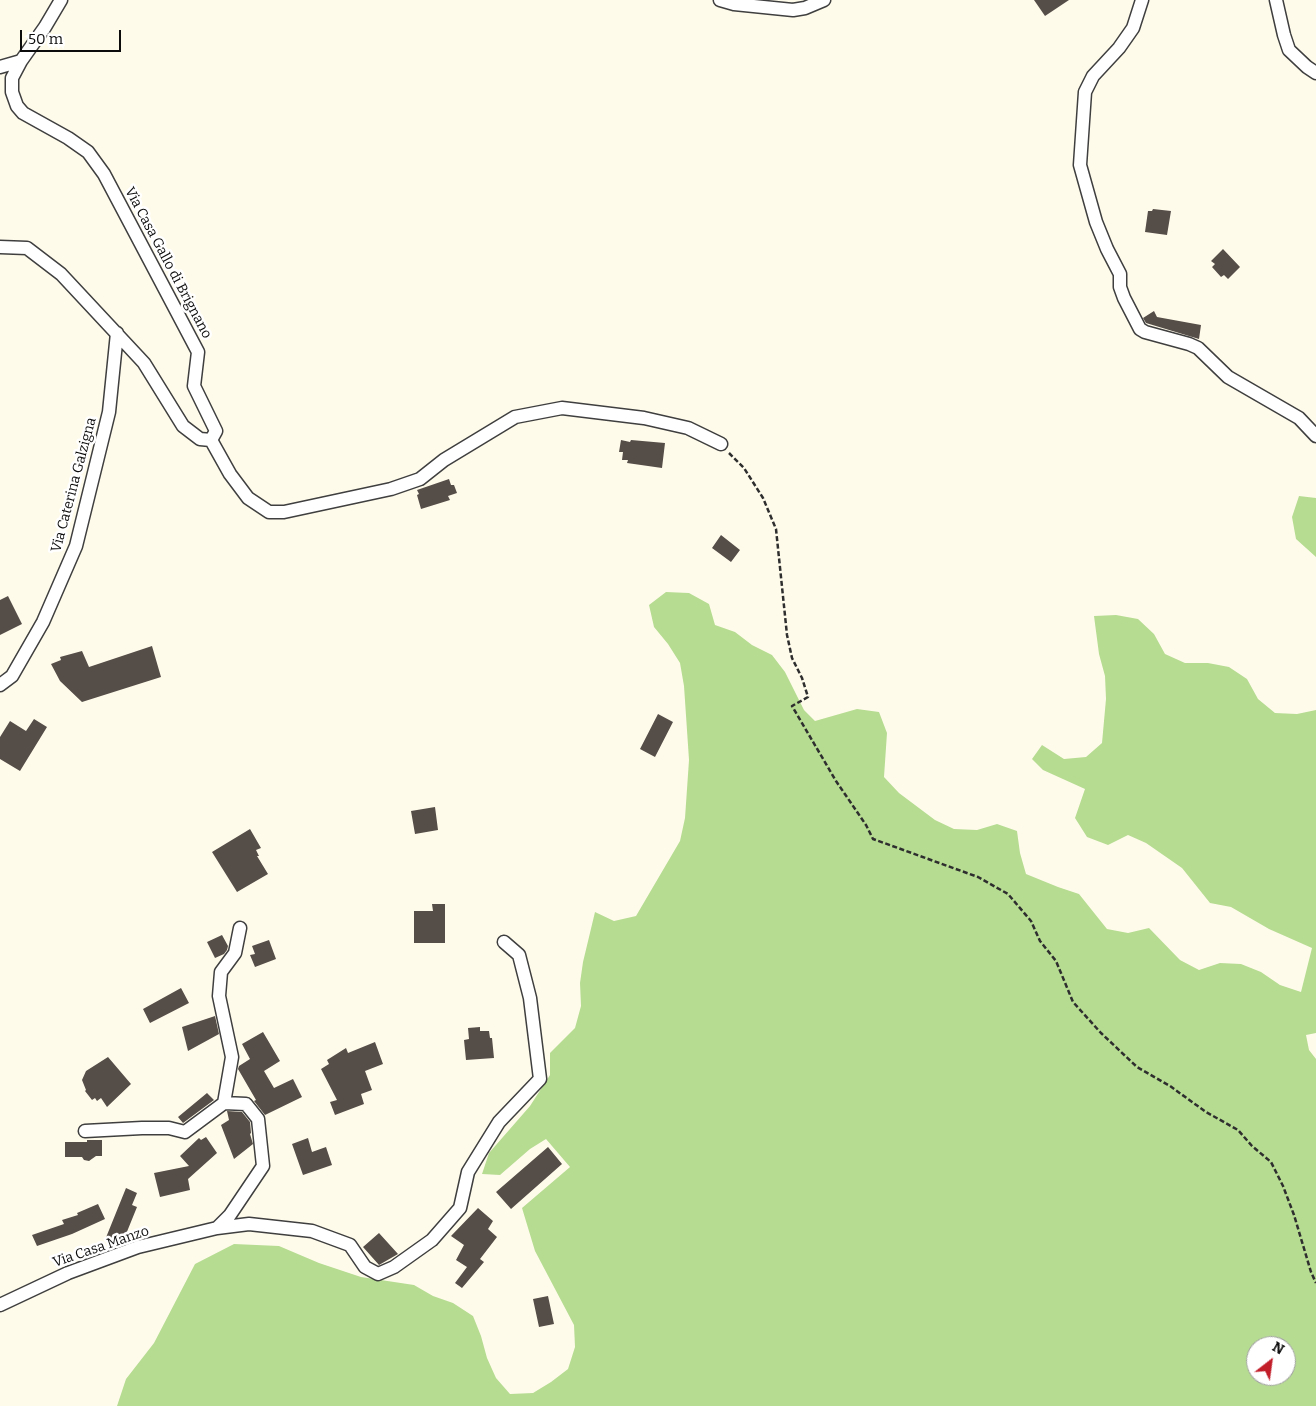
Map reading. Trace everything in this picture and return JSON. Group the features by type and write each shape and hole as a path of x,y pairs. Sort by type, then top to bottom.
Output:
{"street":[{"name":"Via Casa Gallo di Brignano","path":"61,0 12,78 12,92 16,106 23,113 68,138 88,152 104,174 198,352 194,386 216,432 211,440 230,474 248,498 269,512 284,512 390,489 420,479 444,460 515,417 562,408 644,418 688,428 721,444"},
{"path":"720,0 734,4 793,10 805,8 824,0"},
{"path":"1142,0 1132,28 1119,48 1093,76 1085,92 1080,165 1096,222 1120,274 1120,287 1124,298 1140,329 1198,348 1228,377 1299,418 1316,436"},
{"path":"1276,0 1289,50 1316,74"},
{"path":"0,67 21,61"},
{"path":"0,246 27,248 61,274 144,363 183,426 200,439 211,440"},
{"name":"Via Caterina Galzigna","path":"0,685 12,676 43,622 76,546 109,412 116,333"},
{"path":"224,1104 232,1057 219,996 221,972 235,953 240,928"},
{"name":"Via Casa Manzo","path":"0,1305 68,1273 138,1247 217,1228 249,1224 312,1231 350,1245 365,1267 378,1274 394,1267 432,1240 460,1208 468,1172 499,1122 540,1079 530,998 519,955 504,942"},
{"path":"85,1131 169,1128 185,1132 224,1104 246,1104 258,1119 263,1166 230,1215 217,1228"}],"path":[{"path":"721,444 744,468 763,498 776,529 787,635 792,658 808,696 792,706 873,839 978,877 1008,894 1031,921 1040,942 1056,962 1073,1002 1101,1033 1138,1067 1170,1086 1206,1112 1238,1130 1252,1146 1271,1162 1294,1215 1316,1283"}],"green space":[{"path":"1299,496 1316,498 1316,557 1296,539 1292,517"},
{"path":"666,592 689,593 709,604 715,625 735,632 752,645 772,655 785,672 804,710 815,721 857,709 879,712 887,733 884,777 899,793 935,820 954,829 977,830 997,824 1017,831 1020,853 1026,874 1079,894 1107,929 1128,933 1149,928 1180,960 1199,970 1220,963 1241,964 1261,972 1280,985 1301,992 1312,948 1269,929 1231,907 1210,903 1182,868 1146,843 1128,835 1108,845 1087,837 1075,818 1085,789 1043,770 1032,759 1042,745 1064,759 1086,757 1102,743 1106,699 1105,676 1099,654 1094,616 1116,615 1138,619 1154,634 1165,654 1185,663 1208,663 1229,667 1247,679 1258,699 1275,713 1297,714 1316,710 1316,1033 1306,1035 1309,1050 1316,1059 1316,1406 117,1406 126,1379 154,1343 195,1264 234,1244 279,1246 319,1263 361,1277 414,1285 433,1296 453,1303 473,1316 496,1378 510,1394 533,1393 568,1369 575,1347 574,1325 535,1251 522,1208 570,1167 546,1139 530,1149 500,1175 482,1174 489,1153 530,1106 550,1075 550,1053 575,1028 581,1006 580,983 583,962 595,912 614,921 636,916 680,841 685,818 689,760 684,686 680,663 654,627 649,605"}],"building":[{"path":"1034,0 1069,0 1045,16"},
{"path":"1153,209 1171,211 1167,235 1145,232 1148,211"},
{"path":"1223,249 1240,267 1228,279 1224,275 1221,277 1212,267 1215,264 1211,261"},
{"path":"1154,311 1157,317 1201,325 1199,339 1146,323 1143,318"},
{"path":"621,440 665,443 662,468 627,463 628,460 622,460 623,452 619,452"},
{"path":"449,479 457,493 448,496 450,500 421,509 417,490"},
{"path":"721,535 740,550 731,562 712,548"},
{"path":"8,596 22,624 0,635 0,600"},
{"path":"152,646 161,677 82,702 60,681 51,664 61,660 60,657 82,651 89,667"},
{"path":"658,714 673,722 655,757 640,749"},
{"path":"34,719 47,727 20,771 0,759 0,737 10,721 26,731"},
{"path":"435,807 438,830 415,834 411,811"},
{"path":"250,829 261,848 256,850 259,856 257,856 268,874 237,892 212,852"},
{"path":"432,904 445,904 445,943 414,943 414,911 433,911"},
{"path":"222,935 228,946 227,950 224,954 215,958 207,942"},
{"path":"269,940 276,959 255,967 250,955 255,954 252,946"},
{"path":"181,988 189,1003 150,1023 143,1009"},
{"path":"215,1016 219,1034 188,1051 182,1027"},
{"path":"480,1027 480,1031 489,1031 490,1038 492,1038 494,1058 466,1060 464,1040 469,1039 468,1028"},
{"path":"263,1032 280,1061 264,1071 274,1088 293,1079 302,1097 265,1115 254,1101 256,1100 238,1069 239,1066 250,1059 242,1044"},
{"path":"375,1042 383,1064 365,1071 372,1090 361,1094 364,1104 335,1115 330,1102 337,1100 321,1069 329,1064 327,1060 346,1048 348,1053"},
{"path":"108,1057 131,1084 107,1107 101,1098 97,1101 95,1098 92,1100 85,1091 82,1080 86,1071"},
{"path":"207,1093 214,1100 183,1123 178,1117"},
{"path":"227,1111 242,1112 250,1122 250,1134 253,1144 234,1159 221,1125 229,1120"},
{"path":"206,1137 217,1153 188,1179 190,1190 160,1197 154,1173 189,1166 180,1156 199,1138 201,1140"},
{"path":"308,1138 312,1152 326,1147 332,1165 303,1175 292,1144"},
{"path":"87,1140 102,1140 102,1156 96,1156 89,1161 84,1160 82,1157 65,1157 65,1142 87,1142"},
{"path":"548,1147 562,1164 511,1209 496,1192"},
{"path":"126,1188 137,1193 132,1205 137,1207 122,1244 119,1245 105,1240"},
{"path":"98,1204 105,1219 72,1234 37,1246 32,1235 64,1224 62,1220 78,1215 77,1213"},
{"path":"478,1208 493,1221 488,1229 497,1237 480,1259 484,1262 462,1288 455,1283 467,1267 456,1260 464,1245 451,1236"},
{"path":"379,1233 398,1254 379,1265 363,1247"},
{"path":"548,1296 554,1324 539,1327 533,1299"}]}
